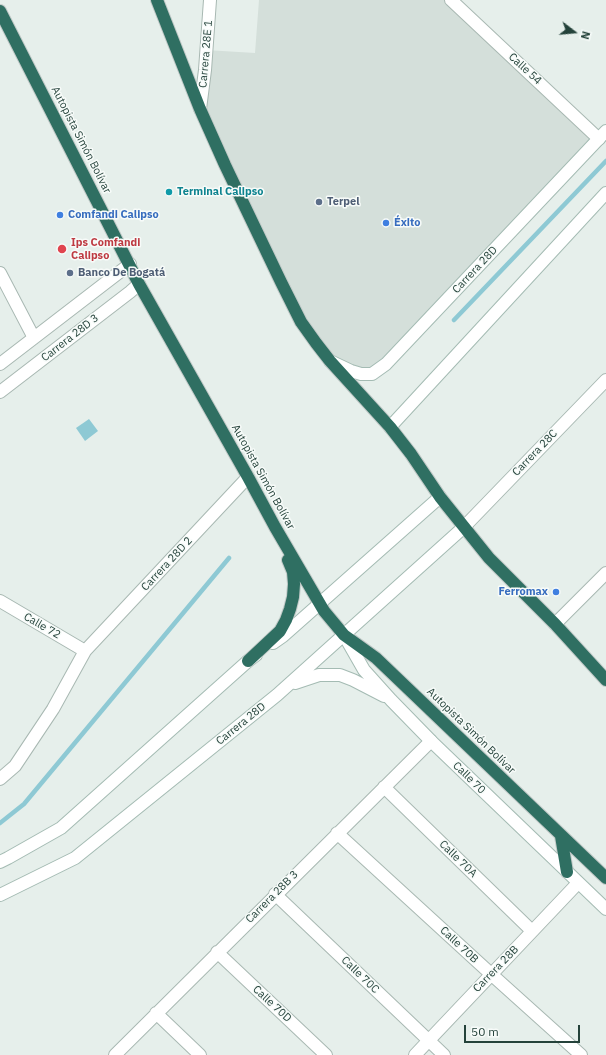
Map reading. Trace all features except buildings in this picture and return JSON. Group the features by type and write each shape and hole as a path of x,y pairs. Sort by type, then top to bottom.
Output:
{"highway":[{"path":"157,0 200,109 225,165 280,282 301,322 330,361 390,427 411,454 440,497 489,558 555,624 606,680"},
{"name":"Autopista Simón Bolívar","path":"0,11 139,284 275,527 324,611 344,635 376,658 606,878"},
{"path":"248,661 280,631 286,620 293,597 293,572 275,527"},
{"path":"561,836 567,872"}],"street":[{"name":"Carrera 28E 1","path":"200,109 205,70 210,0"},
{"name":"Calle 54","path":"450,0 602,135"},
{"name":"Carrera 28D","path":"330,361 361,374 372,374 380,369 602,135"},
{"path":"390,427 606,193"},
{"name":"Carrera 28D 3","path":"0,364 130,264"},
{"path":"0,273 34,338"},
{"name":"Carrera 28D 3","path":"0,392 139,284"},
{"name":"Carrera 28C","path":"464,527 606,380"},
{"name":"Carrera 28D 2","path":"0,779 16,766 53,709 84,651 248,477"},
{"path":"4,860 61,828 248,661 283,636 440,497"},
{"name":"Carrera 28D","path":"0,895 74,858 277,695 464,527"},
{"path":"555,624 606,573"},
{"name":"Calle 72","path":"0,602 84,651"},
{"name":"Calle 70","path":"344,635 364,670 391,700 431,741 606,909"},
{"path":"589,662 606,673"},
{"path":"277,695 296,682 319,675 340,675 353,680 391,700"},
{"name":"Carrera 28B 3","path":"115,1055 431,741"},
{"name":"Calle 70A","path":"384,787 532,931"},
{"name":"Calle 70B","path":"337,833 581,1055"},
{"name":"Carrera 28B","path":"415,1055 578,882"},
{"name":"Calle 70C","path":"276,894 444,1055"},
{"name":"Calle 70D","path":"217,952 326,1055"},
{"path":"156,1013 200,1055"}],"shaded area":[{"name":"Éxito","path":"259,0 451,0 599,139 380,369 351,371 316,343 200,109 206,50 255,53"}],"water":[{"path":"89,419 98,431 85,441 76,428"}],"waterway":[{"path":"454,320 606,161"},
{"path":"0,823 24,804 229,558"}],"place":[{"name":"Terminal Calipso","path":"169,192"},
{"name":"Terpel","path":"319,202"},
{"name":"Comfandi Calipso","path":"60,215"},
{"name":"Éxito","path":"386,223"},
{"name":"Ips Comfandi Calipso","path":"62,249"},
{"name":"Banco De Bogatá","path":"70,273"},
{"name":"Ferromax","path":"556,592"}]}
